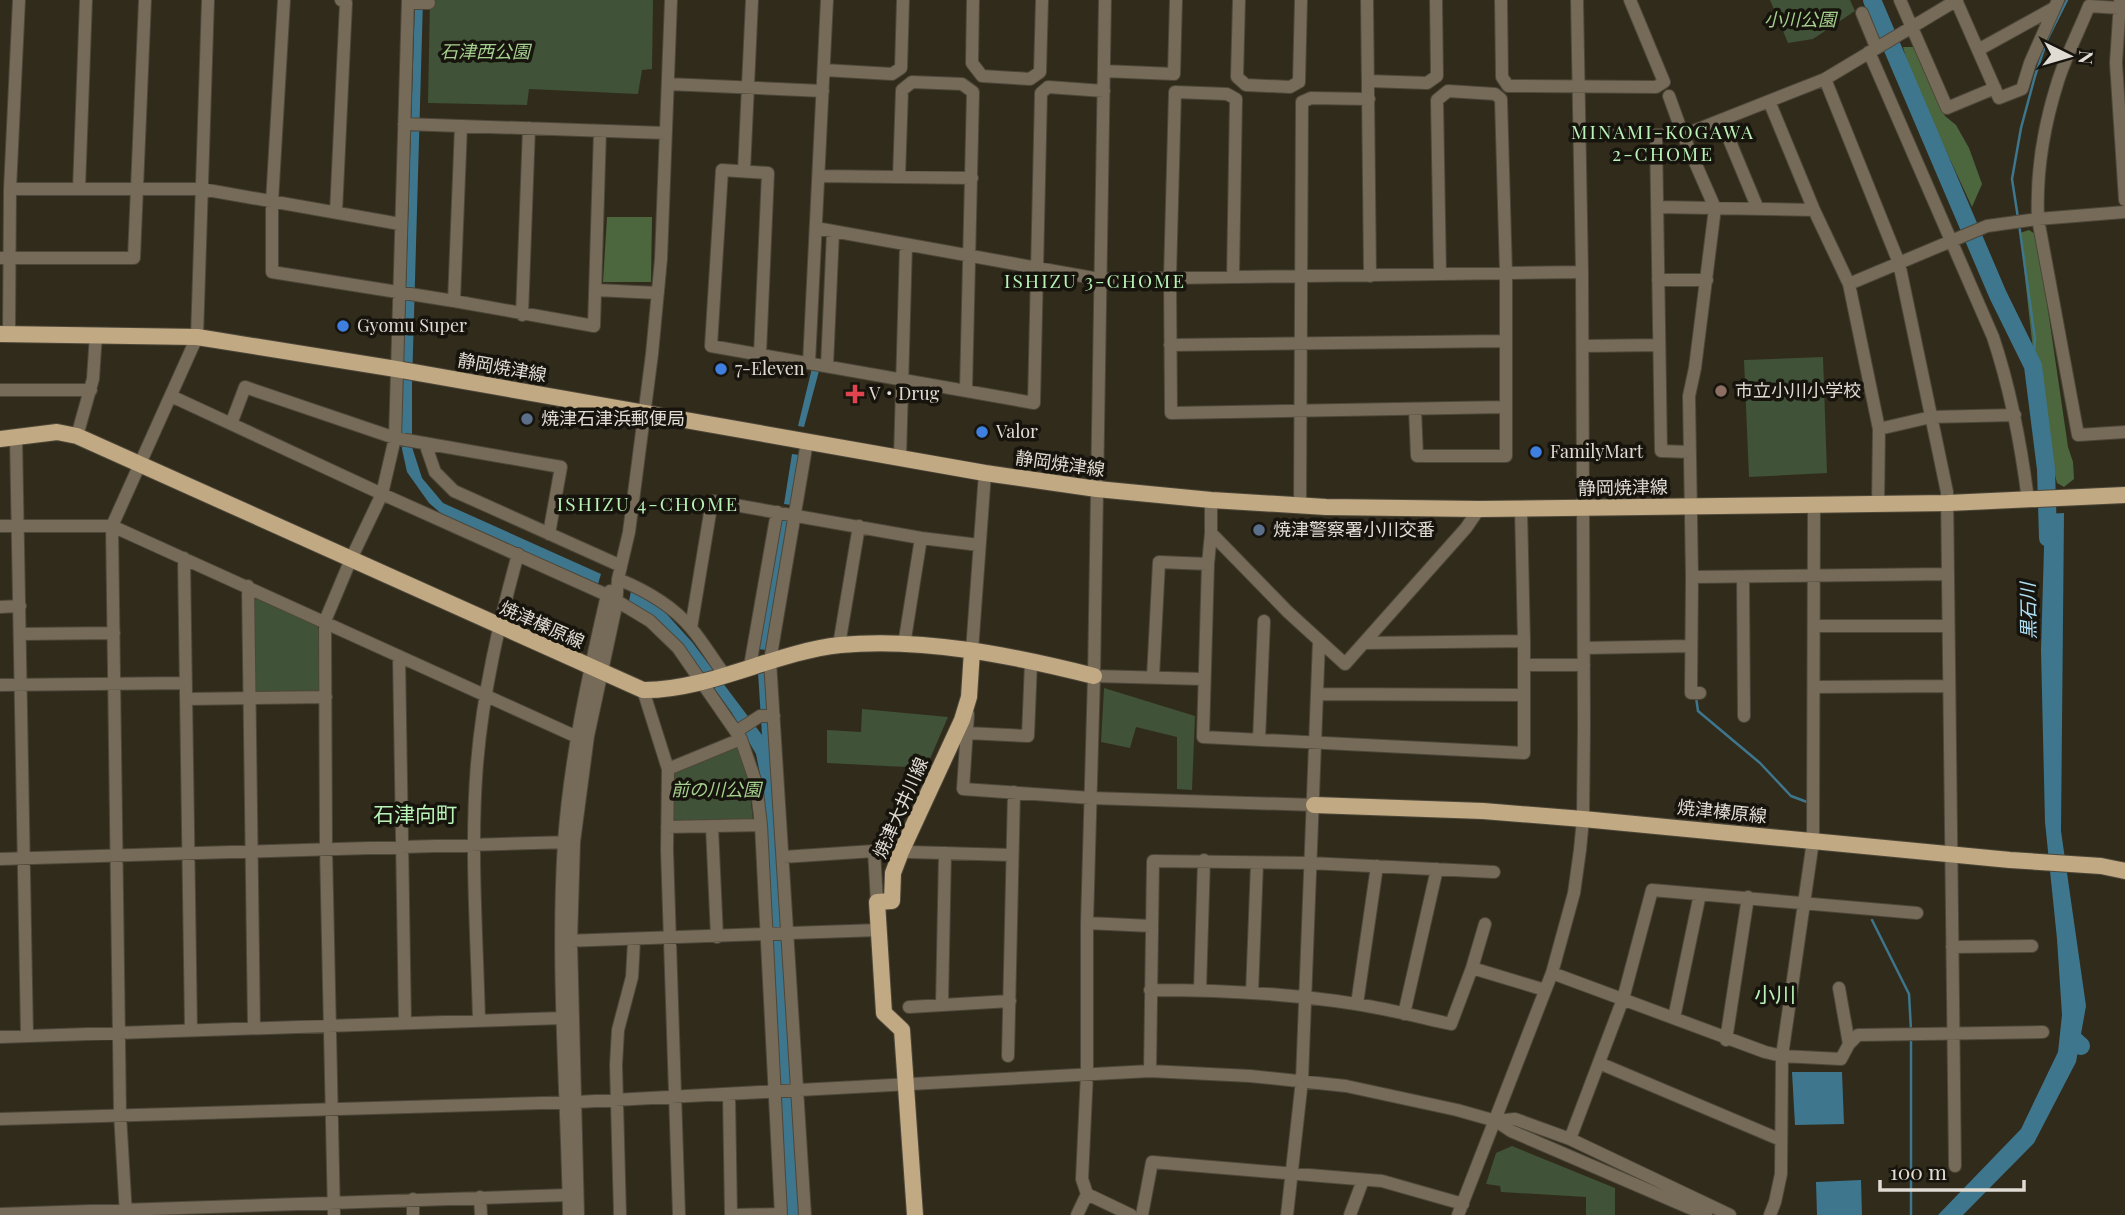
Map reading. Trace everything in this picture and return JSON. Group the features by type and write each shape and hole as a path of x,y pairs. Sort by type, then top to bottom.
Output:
{"main road":[{"name":"静岡焼津線","path":"4,334 197,337 985,473 1097,489 1210,500 1300,506 1521,509 1948,503 2125,495"},
{"name":"焼津榛原線","path":"8,438 57,432 77,436 643,690 663,691 761,663 839,645 904,645 972,651 1094,676"},
{"name":"焼津大井川線","path":"877,902 892,901 893,873 901,852 962,720 969,697 972,651"},
{"name":"焼津榛原線","path":"1314,805 1482,811 1583,819 2070,863 2125,871"},
{"path":"877,902 884,1013 902,1030 915,1215"}],"street":[{"path":"4,334 5,258 19,0"},
{"path":"79,189 86,0"},
{"path":"5,258 134,258 145,0"},
{"path":"126,1212 120,1114 112,526 197,337 208,0"},
{"path":"284,0 272,202 272,272 594,326 600,131"},
{"path":"336,212 346,4 341,0"},
{"path":"578,1215 563,1018 569,842 577,737 620,572 635,493 659,293 671,0"},
{"path":"744,171 752,0"},
{"path":"809,363 827,0"},
{"path":"824,70 891,74 901,68 903,0"},
{"path":"973,0 972,63 977,70 982,76 1030,79 1040,72 1042,0"},
{"path":"1105,0 1094,676 1087,923 1087,1073 1082,1180 1087,1194 1131,1215"},
{"path":"1104,71 1174,74 1176,0"},
{"path":"1239,0 1237,77 1246,85 1290,87 1300,82 1300,0"},
{"path":"1367,0 1370,276"},
{"path":"1368,81 1427,83 1437,75 1436,0"},
{"path":"1501,0 1502,77 1508,86 1656,86 1664,82 1630,0"},
{"path":"1142,1215 1152,1162 1382,1181 1460,1209 1552,973 1574,893 1583,819 1583,346 1577,0"},
{"path":"1900,0 1909,29 1947,108 1995,88"},
{"path":"1580,135 1682,135 1825,79 1956,0 1999,98 2022,89 2030,62 2056,4"},
{"path":"334,1208 326,848 325,621 382,495 397,439 404,371 400,224 406,124 408,2 429,3"},
{"path":"1978,50 2056,4"},
{"path":"2125,200 2116,63 2120,4 2089,6 2058,80 2042,146 2033,220 2078,435 2125,432"},
{"path":"1862,13 1950,242 1993,337 2006,378 2035,500"},
{"path":"1825,79 1899,263 1947,492 1955,1166"},
{"path":"900,177 902,90 912,82 962,84 973,92 966,390"},
{"path":"668,84 823,91"},
{"path":"760,354 768,173 722,170 711,346 1034,403 1041,93 1048,87 1104,91"},
{"path":"1415,409 1417,456 1506,456 1506,273 1501,99 1495,94 1448,91 1437,100 1440,274"},
{"path":"1233,276 1236,99 1227,94 1175,92 1170,277 1171,413 1505,407"},
{"path":"1670,96 1682,135 1716,208 1689,396 1691,694 1697,693"},
{"path":"1300,506 1303,103 1311,97 1369,99"},
{"path":"1769,101 1814,210 1849,284 1879,429 1878,504"},
{"path":"0,107 14,107"},
{"path":"1721,120 1758,209"},
{"path":"406,124 665,133"},
{"path":"454,301 461,126"},
{"path":"522,315 529,128"},
{"path":"1656,135 1661,451 1690,452"},
{"path":"819,176 972,178"},
{"path":"10,189 202,189 400,224"},
{"path":"1657,207 1814,210"},
{"path":"1849,284 1987,226 2125,212"},
{"path":"816,228 1099,279 1582,272"},
{"path":"827,366 833,232"},
{"path":"900,458 906,245"},
{"path":"1658,280 1707,280"},
{"path":"596,290 659,293"},
{"path":"77,436 91,390 96,334"},
{"path":"1170,345 1506,341"},
{"path":"1583,346 1658,345"},
{"path":"231,424 245,387 397,439 561,467 549,534"},
{"path":"0,390 91,390"},
{"path":"171,396 382,495 612,598 650,621 712,678"},
{"path":"1879,429 1931,417 2015,415"},
{"path":"8,438 19,526 27,1036"},
{"path":"419,442 435,472 454,491 549,534 620,572 664,603 691,628 739,733 756,783 761,825 781,1215 733,1215 729,1095"},
{"path":"761,663 794,515 807,442"},
{"path":"972,651 985,473"},
{"path":"1210,500 1203,737 1524,753 1521,509"},
{"path":"691,628 712,501 921,538 979,545"},
{"path":"1770,1215 1781,1174 1782,1056 1813,841 1814,505"},
{"path":"1211,533 1345,664 1466,528 1479,509"},
{"path":"776,512 761,663 765,717 783,857 805,1215"},
{"path":"0,526 112,526 577,737"},
{"path":"839,645 859,526"},
{"path":"904,645 921,538"},
{"path":"479,1021 475,844 477,765 485,696 498,626 518,554"},
{"path":"184,558 191,1030"},
{"path":"1153,677 1159,562 1208,564"},
{"path":"1692,577 1948,574"},
{"path":"1743,577 1744,716"},
{"path":"247,586 254,1028"},
{"path":"0,607 20,606"},
{"path":"1259,740 1264,621"},
{"path":"1815,626 1948,626"},
{"path":"20,634 114,633"},
{"path":"1287,1215 1302,1080 1319,641"},
{"path":"1365,643 1524,641"},
{"path":"1584,648 1691,646"},
{"path":"400,656 405,1022"},
{"path":"967,733 1028,736 1031,662"},
{"path":"1524,665 1584,665"},
{"path":"569,842 581,780 596,670"},
{"path":"1094,676 1203,679"},
{"path":"0,685 186,683"},
{"path":"1815,687 1948,685"},
{"path":"643,690 668,769 667,827 680,1215"},
{"path":"1317,694 1524,695"},
{"path":"186,699 326,697"},
{"path":"969,697 963,789 1091,798 1314,805"},
{"path":"668,769 765,717"},
{"path":"1007,1056 1014,792"},
{"path":"667,827 761,825"},
{"path":"712,827 717,937"},
{"path":"0,859 569,842"},
{"path":"783,857 874,851 1011,855"},
{"path":"874,851 877,902"},
{"path":"942,1004 945,853"},
{"path":"1150,1071 1153,860 1310,863 1494,872"},
{"path":"1200,990 1204,860"},
{"path":"1252,993 1256,863"},
{"path":"1357,1004 1377,866"},
{"path":"1404,1014 1437,869"},
{"path":"1570,1139 1623,999 1652,890 1917,913"},
{"path":"1674,1018 1700,894"},
{"path":"1726,1040 1748,897"},
{"path":"1087,923 1151,926"},
{"path":"1150,990 1200,990 1306,998 1357,1004 1451,1024 1485,924"},
{"path":"566,941 634,941 878,930"},
{"path":"566,941 571,1103 569,1215"},
{"path":"620,1215 615,1074 618,1030 632,977 634,941"},
{"path":"1952,947 2032,946"},
{"path":"1472,968 1545,990"},
{"path":"1552,973 1726,1040 1782,1056 1841,1059 1849,1044 1858,1035 2043,1032"},
{"path":"1839,988 1849,1044"},
{"path":"909,1007 1010,1001"},
{"path":"0,1037 563,1018"},
{"path":"1599,1063 1781,1140"},
{"path":"0,1119 571,1103 1150,1071 1302,1080 1376,1092 1457,1110 1496,1121 1511,1131 1706,1215"},
{"path":"1496,1121 1515,1119 1570,1139 1730,1215"},
{"path":"1350,1215 1363,1180"},
{"path":"1077,1215 1087,1194"},
{"path":"0,1214 334,1208 413,1199 569,1195"},
{"path":"480,1197 481,1215"},
{"path":"413,1199 413,1215"}],"green space":[{"name":"石津西公園","path":"430,0 653,0 652,69 642,70 638,94 529,89 527,105 428,103"},
{"name":"小川公園","path":"1770,0 1850,0 1855,11 1813,39 1788,43"},
{"path":"1903,47 1914,47 1945,116 1956,125 1969,148 1982,184 1972,207 1910,73"},
{"path":"607,217 652,217 651,282 603,282"},
{"path":"2029,230 2037,235 2068,447 2073,462 2074,479 2064,487 2057,483 2040,413 2020,233"},
{"path":"1823,357 1827,473 1749,477 1744,360"},
{"path":"251,594 318,625 320,692 255,695"},
{"path":"1104,688 1195,716 1192,790 1177,789 1177,737 1136,727 1130,748 1101,742"},
{"path":"862,709 948,717 926,768 827,763 827,730 861,732"},
{"name":"前の川公園","path":"734,747 738,749 748,777 753,820 675,823 672,819 673,771"},
{"path":"1512,1146 1615,1188 1615,1215 1586,1215 1586,1197 1501,1192 1500,1186 1486,1184 1496,1153"}],"water":[{"path":"415,0 423,0 412,447 422,478 443,503 601,574 598,584 527,555 443,515 429,503 407,472 402,449 402,414"},
{"path":"812,368 819,371 804,427 798,426"},
{"path":"792,454 799,455 791,505 784,504"},
{"path":"2064,513 2061,831 2086,1006 2076,1062 2034,1143 1963,1215 1938,1215 2021,1129 2058,1052 2062,1015 2045,822 2041,650 2045,514"},
{"path":"781,520 788,521 766,650 758,649"},
{"path":"635,590 663,610 692,642 762,735 758,672 765,673 799,1215 786,1215 771,923 760,774 756,754 732,713 688,652 629,601 631,591"},
{"path":"1792,1072 1842,1072 1844,1124 1795,1125"},
{"path":"1861,1180 1862,1215 1817,1215 1816,1182"}],"waterway":[{"name":"黒石川","path":"1872,0 1998,295 2033,366 2046,469 2048,538"},
{"path":"2018,218 2012,179 2021,128 2047,40 2067,0"},
{"path":"2019,224 2035,339 2033,366"},
{"path":"1696,697 1698,711 1760,763 1791,796 1807,802"},
{"path":"1872,920 1909,994 1911,1030"},
{"path":"2071,1037 2081,1046"},
{"path":"1911,1040 1911,1215"}],"place":[{"name":"Gyomu Super","path":"343,326"},
{"name":"7-Eleven","path":"721,369"},
{"name":"市立小川小学校","path":"1721,391"},
{"name":"V・Drug","path":"855,394"},
{"name":"焼津石津浜郵便局","path":"527,419"},
{"name":"Valor","path":"982,432"},
{"name":"FamilyMart","path":"1536,452"},
{"name":"焼津警察署小川交番","path":"1259,530"}],"district":[{"name":"MINAMI-KOGAWA 2-CHOME","path":"1663,143"},
{"name":"ISHIZU 3-CHOME","path":"1095,281"},
{"name":"ISHIZU 4-CHOME","path":"648,504"},
{"name":"石津向町","path":"415,815"},
{"name":"小川","path":"1775,995"}]}
